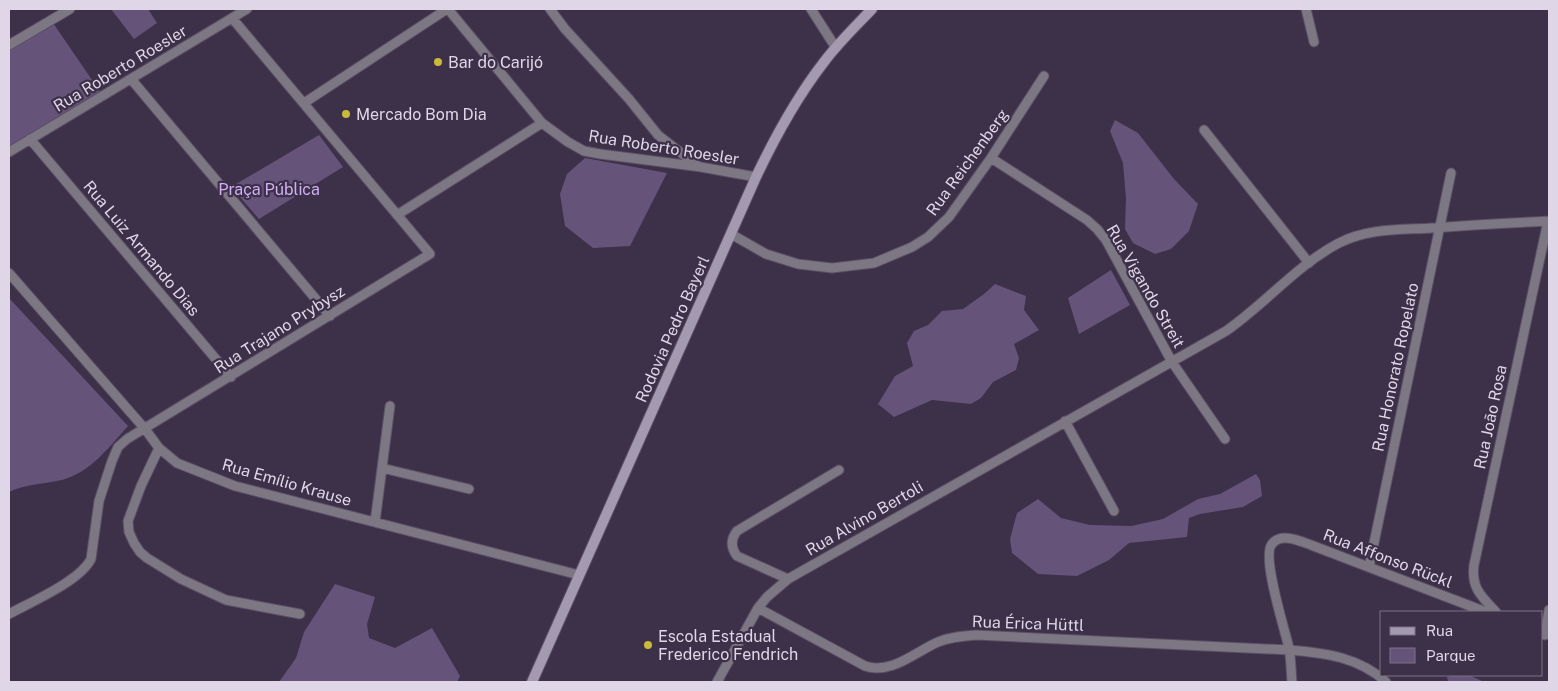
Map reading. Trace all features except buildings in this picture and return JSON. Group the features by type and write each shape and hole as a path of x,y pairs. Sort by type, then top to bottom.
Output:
{"main road":[{"name":"Rodovia Pedro Bayerl","path":"532,682 756,177 786,117 823,63 872,9"}],"street":[{"path":"9,45 70,9"},
{"name":"Rua Roberto Roesler","path":"9,152 247,9"},
{"path":"304,103 448,9"},
{"name":"Rua Roberto Roesler","path":"448,9 542,123 584,151 701,167 756,177"},
{"path":"550,9 565,29 629,99 658,135 701,167"},
{"path":"812,9 836,48"},
{"path":"1306,9 1314,42"},
{"path":"232,18 397,216 542,123"},
{"name":"Rua Reichenberg","path":"731,234 766,254 798,264 832,268 874,263 912,247 928,237 949,216 991,158 1044,76"},
{"path":"131,78 330,316"},
{"path":"1204,130 1309,263"},
{"name":"Rua Luiz Armando Dias","path":"30,140 230,377"},
{"name":"Rua Vigando Streit","path":"991,158 1097,228 1106,240 1172,362 1225,439"},
{"name":"Rua Honorato Ropelato","path":"1369,567 1450,173"},
{"name":"Rua Trajano Prybysz","path":"9,614 60,586 87,567 91,559 99,502 118,447 127,439 430,254 397,216"},
{"name":"Rua Alvino Bertoli","path":"717,682 758,608 767,597 788,579 1226,331 1246,317 1325,251 1354,236 1384,231 1548,221"},
{"name":"Rua João Rosa","path":"1495,611 1475,588 1473,580 1474,565 1548,221"},
{"name":"Rua Emílio Krause","path":"9,272 145,429 159,448 177,463 235,486 267,495 579,575"},
{"path":"375,522 390,406"},
{"path":"1065,421 1114,512"},
{"path":"159,448 141,486 128,521 129,532 140,552 181,579 226,600 300,614"},
{"path":"382,468 469,489"},
{"path":"788,579 737,556 732,544 732,537 737,531 839,470"},
{"name":"Rua Affonso Rückl","path":"1290,650 1278,605 1268,552 1270,545 1277,539 1298,540 1483,611"},
{"name":"Rua Érica Hüttl","path":"758,608 874,669 894,665 938,642 953,637 976,635 1322,653 1351,660 1367,668 1386,682"},
{"path":"1545,635 1549,610"},
{"path":"1290,650 1292,682"}],"green space":[{"path":"111,9 148,9 157,23 134,39"},
{"path":"51,20 103,96 9,149 9,43"},
{"path":"1115,120 1138,133 1174,179 1198,204 1189,231 1171,249 1155,254 1133,243 1125,229 1126,198 1123,163 1110,131"},
{"name":"Praça Pública","path":"319,135 343,167 259,219 231,187"},
{"path":"585,158 667,173 630,246 593,248 565,226 560,194 567,174"},
{"path":"1111,270 1130,305 1079,334 1068,298"},
{"path":"995,284 1026,296 1024,310 1039,330 1014,344 1019,358 1016,370 993,382 981,398 971,404 932,400 894,417 878,404 895,376 913,366 907,343 914,331 928,325 942,311 963,309"},
{"path":"9,298 128,426 99,458 82,471 62,480 28,486 9,492"},
{"path":"1256,474 1260,480 1262,496 1243,507 1200,514 1189,518 1187,537 1129,543 1109,560 1077,576 1038,574 1012,553 1010,539 1017,513 1038,499 1061,518 1090,525 1131,526 1163,519 1198,499 1220,494"},
{"path":"335,584 375,597 367,624 369,638 395,648 432,628 460,676 457,682 279,682 296,658 304,632"},
{"path":"1471,676 1484,682 1448,682 1447,677"}],"place":[{"name":"Bar do Carijó","path":"438,62"},
{"name":"Mercado Bom Dia","path":"346,114"},
{"name":"Escola Estadual Frederico Fendrich","path":"648,645"}]}
